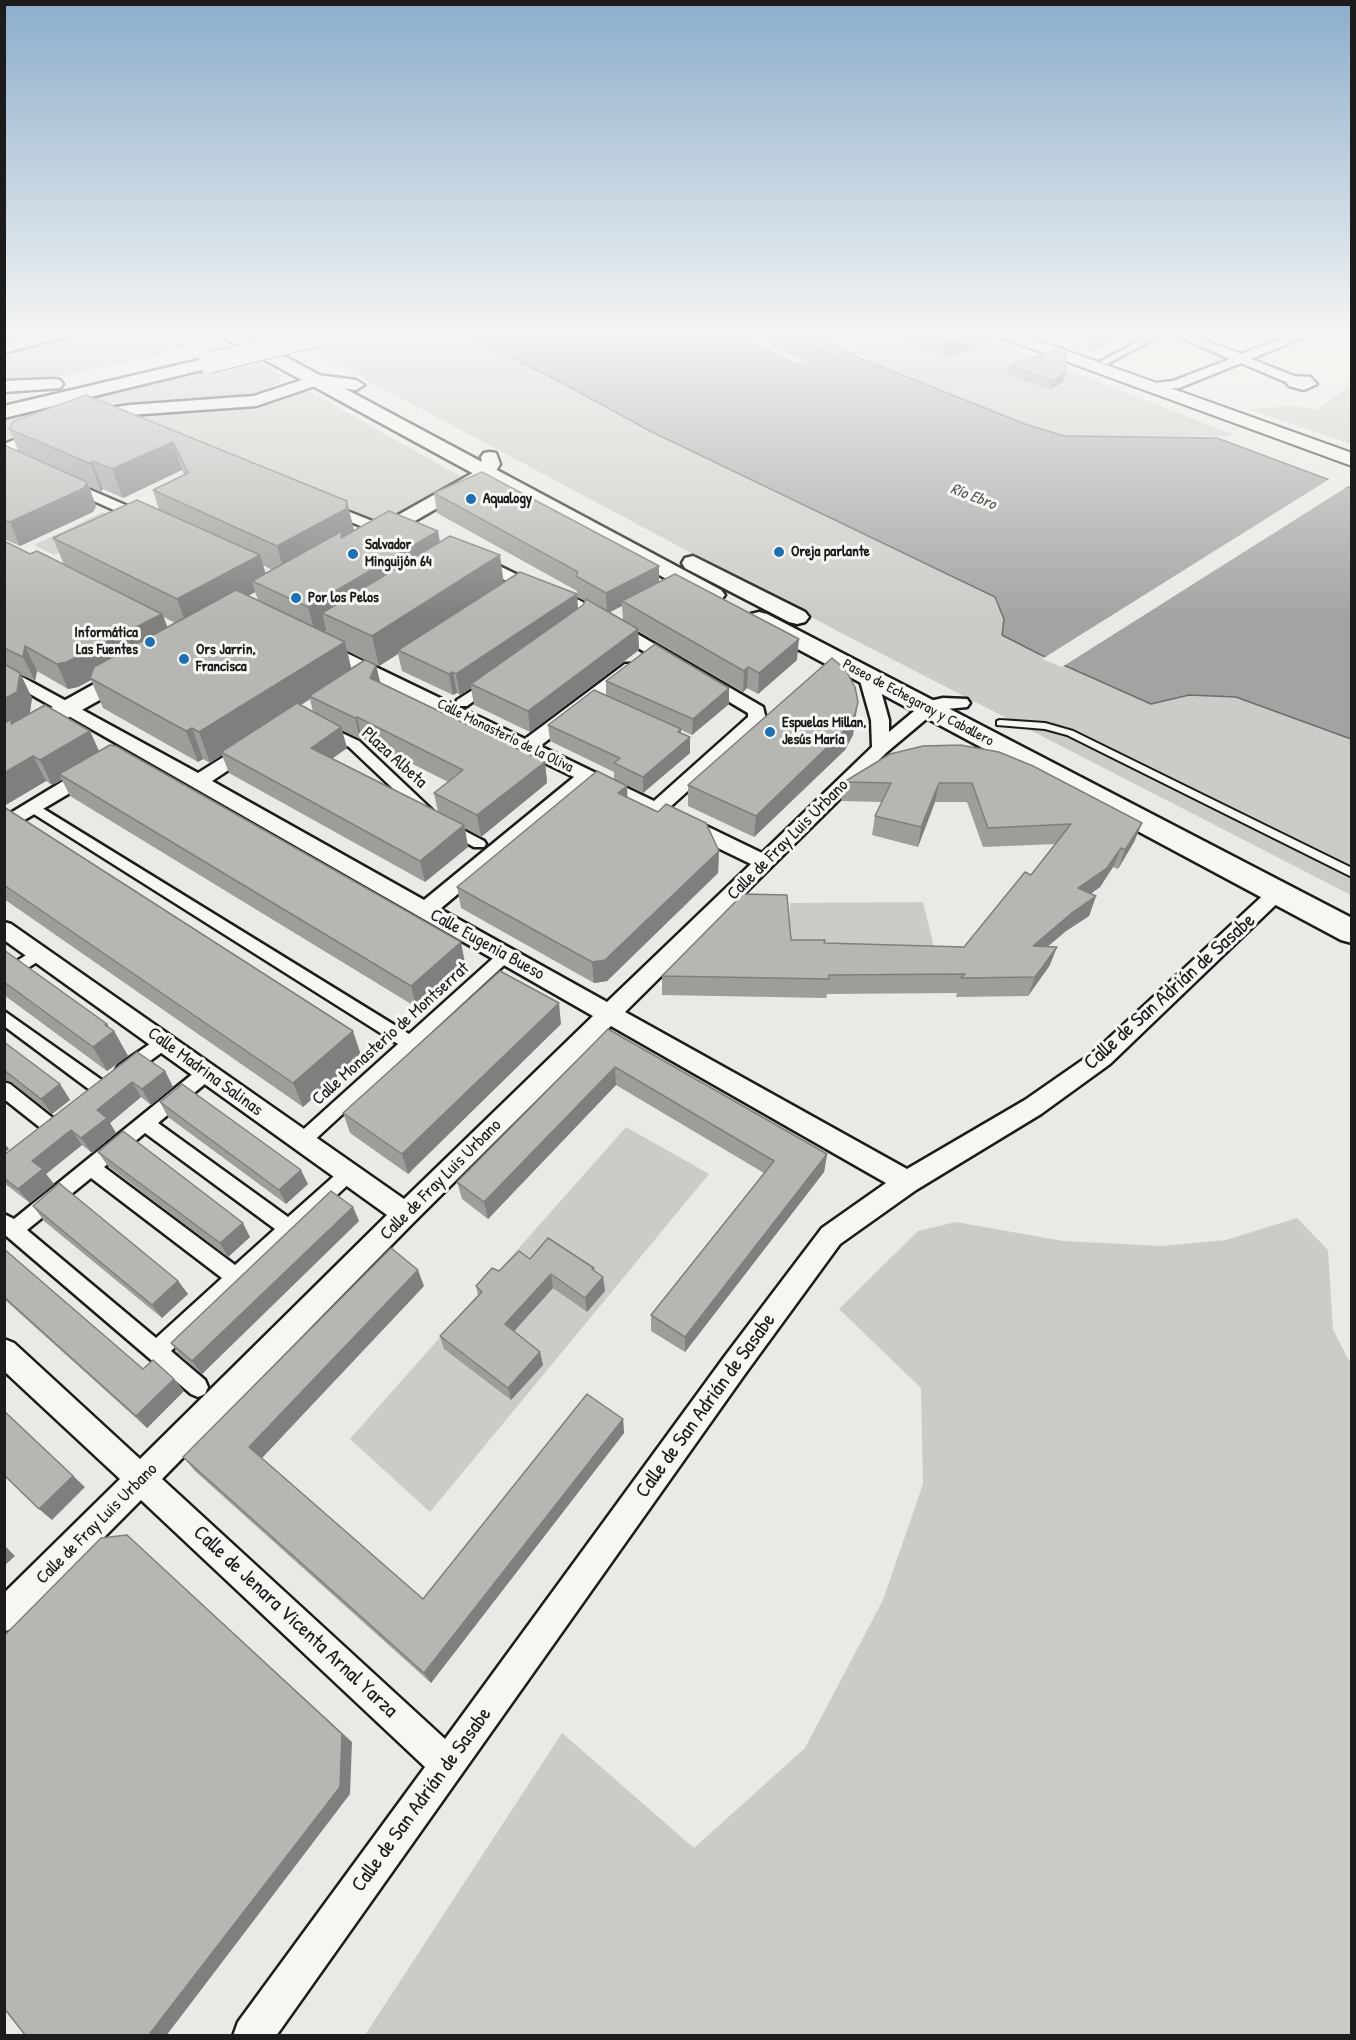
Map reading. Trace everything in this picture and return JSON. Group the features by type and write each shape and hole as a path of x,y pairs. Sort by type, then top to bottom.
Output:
{"main road":[{"name":"Paseo de Echegaray y Caballero","path":"415,428 961,703 1352,906"},
{"name":"Paseo de Echegaray y Caballero","path":"427,428 679,585 868,677 1352,932"},
{"path":"1272,428 1352,460"}],"street":[{"path":"4,450 54,428"},
{"path":"4,456 19,462"},
{"path":"355,547 389,528 488,464"},
{"path":"51,477 153,522 129,528"},
{"path":"305,497 389,528 415,534"},
{"path":"463,553 516,587 573,603 614,619 654,650 754,708 758,716 656,809"},
{"name":"Calle Monasterio de la Oliva","path":"314,641 766,862"},
{"path":"527,747 654,650"},
{"path":"4,744 151,662"},
{"name":"Calle Eugenia Bueso","path":"4,672 907,1182"},
{"path":"352,683 381,672"},
{"path":"462,703 501,675"},
{"path":"868,677 880,720 881,748"},
{"name":"Calle de Fray Luis Urbano","path":"4,1616 405,1214 881,748 928,709 943,703 961,703"},
{"name":"Plaza Albeta","path":"312,722 354,744 432,819 479,844"},
{"path":"198,782 264,739"},
{"path":"4,826 135,746"},
{"path":"425,910 587,776"},
{"path":"34,808 410,1043"},
{"name":"Calle de San Adrián de Sasabe","path":"252,2036 735,1365 831,1236 907,1182 1033,1107 1102,1058 1278,893"},
{"name":"Calle Madrina Salinas","path":"5,929 405,1214"},
{"path":"4,977 39,953"},
{"name":"Calle Monasterio de Montserrat","path":"302,1141 506,956"},
{"path":"4,1017 100,1088"},
{"path":"84,1101 163,1042"},
{"path":"198,1388 9,1226 91,1167 206,1072"},
{"path":"4,1089 53,1128"},
{"path":"37,1141 68,1114"},
{"path":"145,1123 289,1229"},
{"path":"91,1167 236,1277"},
{"path":"156,1351 348,1174"},
{"name":"Calle de Jenara Vicenta Arnal Yarza","path":"4,1352 448,1764"}],"lane":[{"path":"1000,723 1045,726 1070,733 1352,873"}],"shaded area":[{"path":"4,428 34,428 5,440"},
{"path":"166,428 375,428 467,480 384,524"},
{"path":"457,428 645,428 995,597 1004,619 1039,654 1150,704 1189,695 1236,697 1351,739 1351,895 845,635"},
{"path":"1039,428 1217,428 1237,436 1064,436"},
{"path":"1305,428 1351,428 1351,444"},
{"path":"103,512 124,522 54,555 34,545"},
{"path":"923,902 936,955 789,955 790,903"},
{"path":"626,1127 709,1174 430,1512 350,1439"},
{"path":"1297,1218 1328,1250 1333,1330 1351,1364 1351,2035 365,2035 562,1733 694,1848 805,1748 883,1600 923,1484 921,1388 839,1309 918,1231 956,1222 1063,1241 1162,1246 1226,1240"}],"water":[{"name":"Río Ebro","path":"645,428 1039,428 1064,436 1217,438 1351,488 1351,739 1236,697 1189,695 1151,704 1002,635 1004,619 995,597"}],"pier":[{"path":"1331,478 1350,485 1062,667 1042,659"}],"building":[{"path":"168,428 347,501 346,509 277,546 153,490 188,473 173,442 112,469 92,461 91,464 9,429"},
{"path":"4,445 87,482 84,488 10,522 4,520"},
{"path":"482,472 659,566 606,593 576,576 578,572 434,493"},
{"path":"137,500 260,555 177,599 53,538"},
{"path":"389,511 438,531 308,607 252,581 342,531 341,538"},
{"path":"450,536 500,555 372,636 322,613"},
{"path":"4,541 30,554 37,551 162,614 67,662 57,664 25,646 23,657 4,648"},
{"path":"520,572 577,594 456,674 453,672 449,674 398,650"},
{"path":"675,574 799,639 759,673 748,667 744,671 622,601"},
{"path":"236,590 345,642 199,732 192,728 186,731 90,678 94,667"},
{"path":"586,599 638,629 528,711 471,684 583,605"},
{"path":"655,644 729,688 693,719 606,681"},
{"path":"832,658 845,669 855,687 858,702 855,714 847,728 756,816 688,785"},
{"path":"365,660 376,665 370,678 545,762 477,815 434,793 463,770 357,717 309,696"},
{"path":"4,664 20,673 17,692 4,699"},
{"path":"594,690 681,729 678,732 690,737 643,777 614,763 620,758 548,725"},
{"path":"297,703 341,727 311,748 464,825 420,861 221,752"},
{"path":"45,705 90,731 40,760 33,756 4,773 4,723 12,719 11,724"},
{"path":"110,745 116,746 461,942 411,986 59,774"},
{"path":"960,745 999,752 1033,766 1142,823 1125,850 1121,848 1107,868 1078,888 1096,896 1033,946 1057,947 1035,977 961,978 965,974 829,975 829,979 662,976 743,894 787,895 791,940 964,947 1025,872 1031,875 1071,824 988,828 972,783 939,783 921,827 875,816 891,783 844,782 890,754 923,746"},
{"path":"597,771 627,786 618,793 658,812 666,804 706,823 719,851 605,960 592,962 457,887"},
{"path":"4,807 353,1031 293,1083 4,885"},
{"path":"4,950 114,1031 93,1047 4,982"},
{"path":"500,971 559,1003 402,1154 343,1113"},
{"path":"608,1029 827,1154 685,1337 651,1315 774,1161 615,1067 484,1202 457,1182"},
{"path":"4,1042 60,1084 41,1099 4,1070"},
{"path":"137,1052 165,1071 142,1089 132,1082 97,1110 107,1118 81,1138 71,1130 32,1161 43,1169 18,1189 4,1178 4,1155"},
{"path":"182,1084 301,1170 279,1190 160,1102"},
{"path":"123,1131 243,1223 220,1243 98,1152"},
{"path":"59,1183 178,1281 152,1305 33,1206"},
{"path":"331,1191 353,1207 192,1361 171,1343"},
{"path":"548,1238 594,1268 592,1269 603,1277 585,1298 551,1274 505,1324 540,1352 508,1388 440,1336 482,1292 476,1286 492,1268 499,1271 519,1251 530,1259"},
{"path":"391,1248 418,1270 249,1447 423,1599 587,1394 623,1419 424,1673 183,1457"},
{"path":"4,1249 143,1369 153,1360 174,1379 136,1416 4,1297"},
{"path":"4,1411 73,1476 39,1509 4,1475"},
{"path":"127,1535 342,1734 340,1787 148,2036 26,2036 4,2008 4,1636 101,1538"}],"place":[{"name":"Aqualogy","path":"471,499"},
{"name":"Oreja parlante","path":"779,552"},
{"name":"Salvador Minguijón 64","path":"353,554"},
{"name":"Por los Pelos","path":"296,598"},
{"name":"Informática Las Fuentes","path":"150,642"},
{"name":"Ors Jarrin, Francisca","path":"184,659"},
{"name":"Espuelas Millan, Jesús María","path":"770,732"}]}
